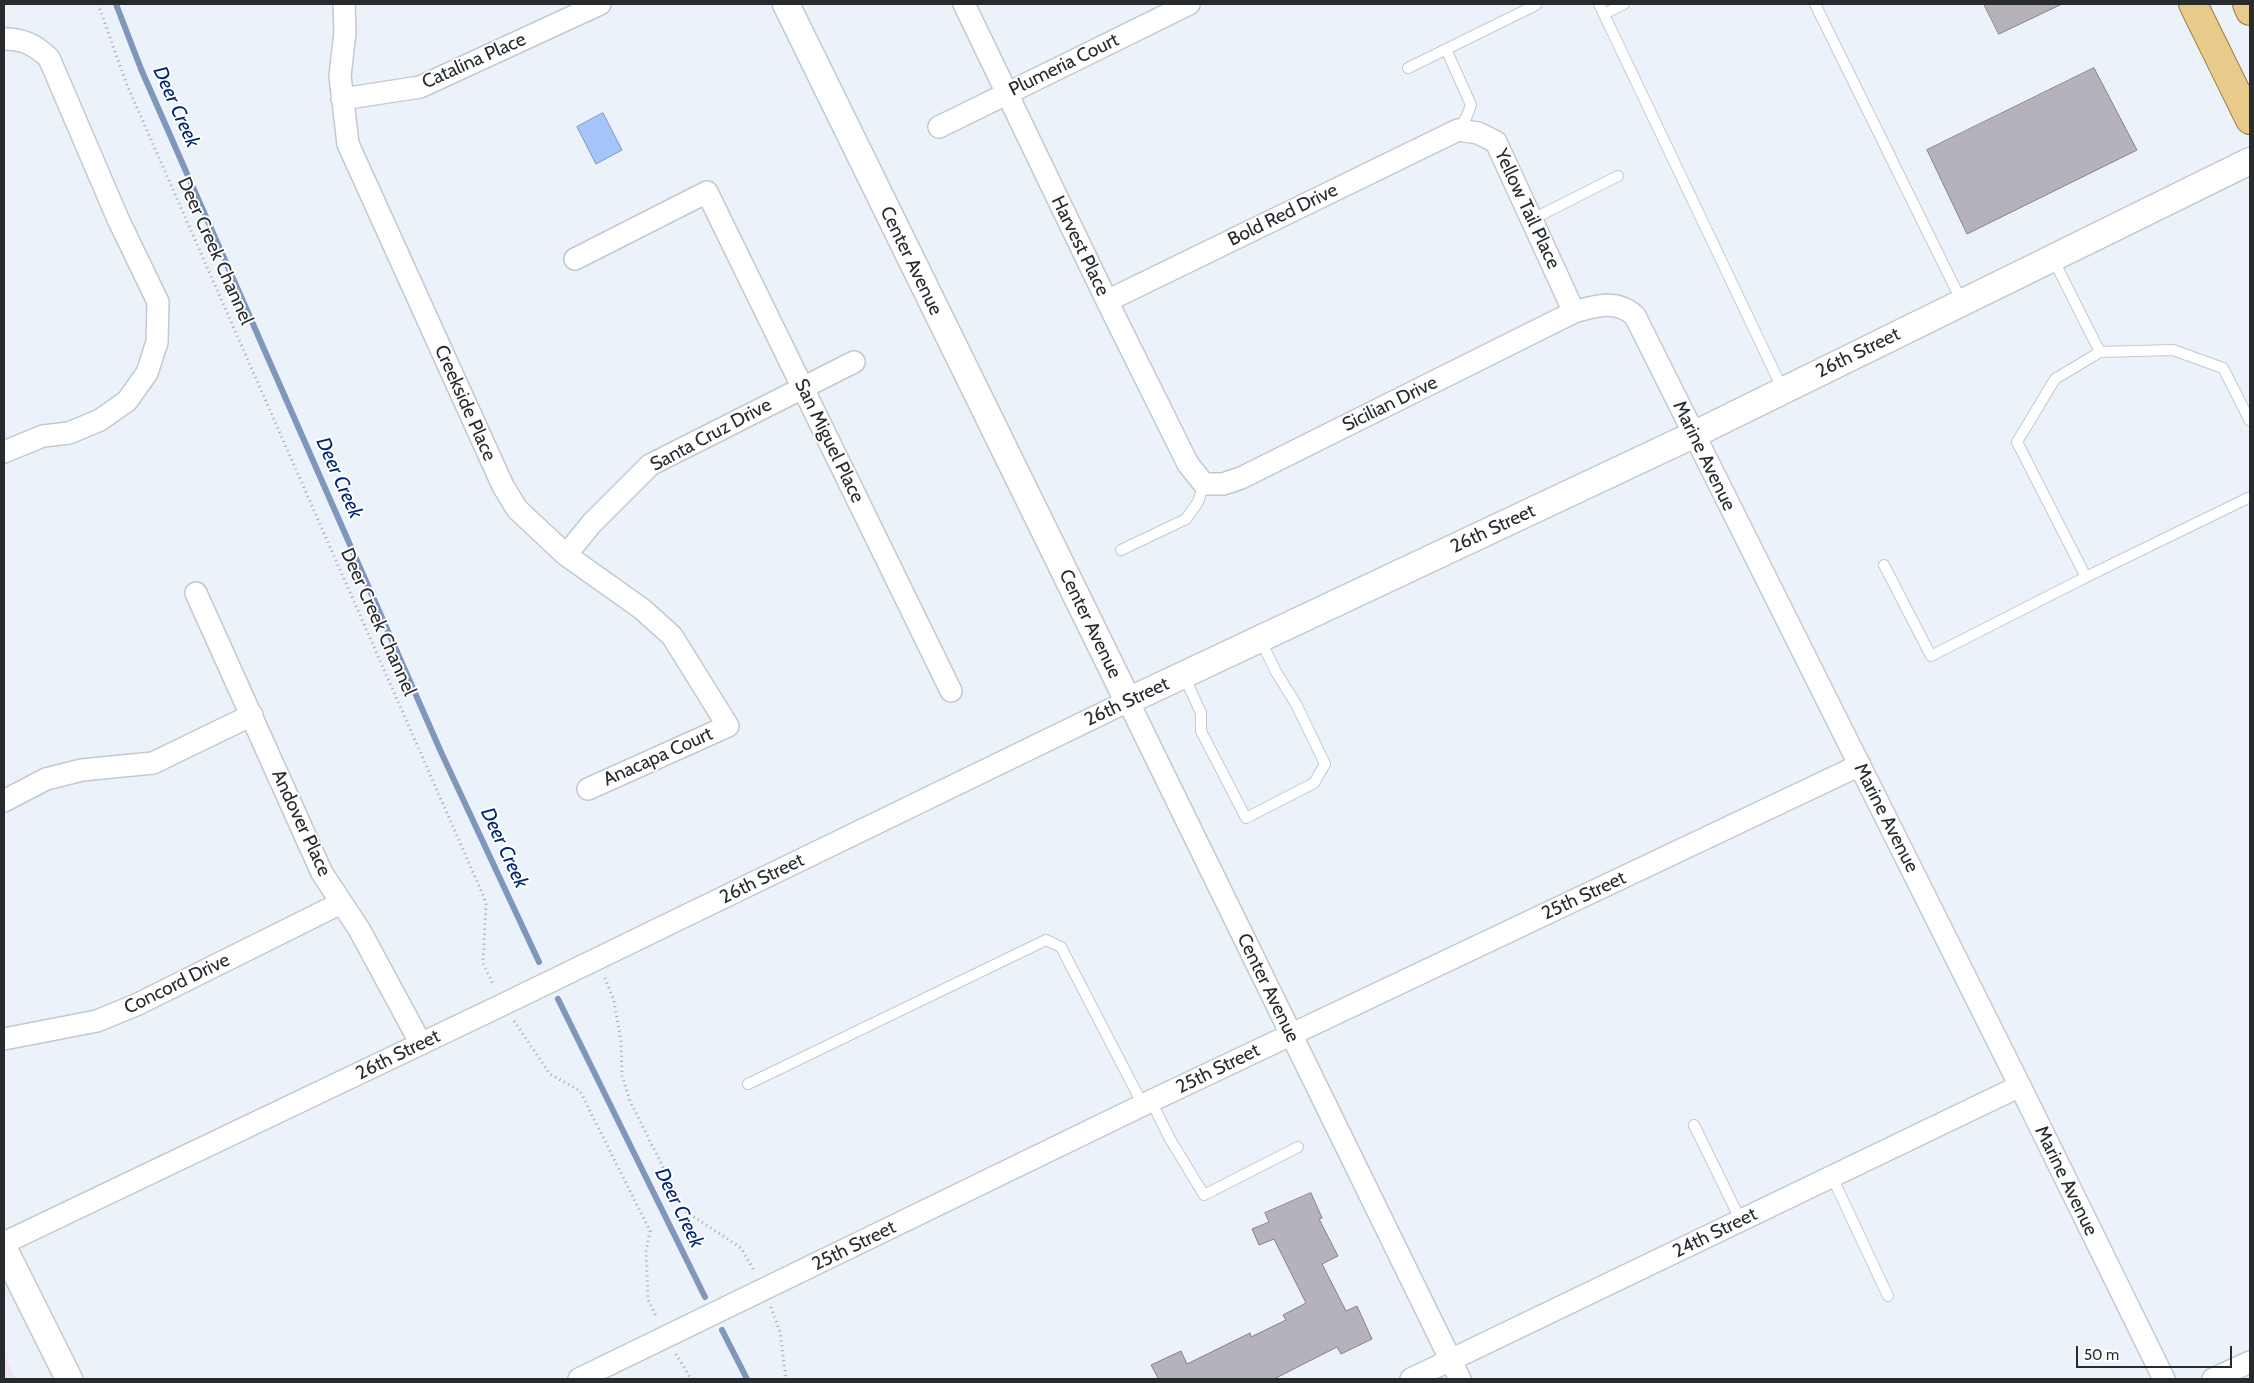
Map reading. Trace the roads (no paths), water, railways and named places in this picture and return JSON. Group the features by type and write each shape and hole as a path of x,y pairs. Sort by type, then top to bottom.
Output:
{"main road":[{"path":"2193,4 2250,120"},
{"path":"2246,4 2250,11"}],"street":[{"name":"Creekside Place","path":"344,4 345,32 340,76 348,144 502,486 518,509 566,555 642,609 672,636 728,726"},
{"name":"Catalina Place","path":"342,99 420,87 600,4"},
{"name":"Center Avenue","path":"786,4 1460,1379"},
{"name":"Harvest Place","path":"964,4 1006,94 1188,464 1204,484"},
{"name":"Plumeria Court","path":"939,127 1189,4"},
{"path":"4,39 19,39 36,46 49,58 118,218 158,302 157,342 147,373 127,401 100,420 70,433 43,436 4,452"},
{"name":"Yellow Tail Place","path":"1458,130 1478,133 1496,142 1533,219 1574,312"},
{"name":"Bold Red Drive","path":"1107,301 1458,130"},
{"name":"26th Street","path":"4,1244 1128,701 1693,435 2250,161"},
{"name":"San Miguel Place","path":"575,259 707,192 951,691"},
{"name":"Marine Avenue","path":"1574,312 1597,306 1613,306 1624,308 1635,316 2020,1086 2164,1379"},
{"name":"Sicilian Drive","path":"1204,484 1222,484 1241,478 1574,312"},
{"name":"Santa Cruz Drive","path":"566,555 592,524 650,465 854,362"},
{"name":"Andover Place","path":"196,593 322,873 341,904 360,929 420,1044"},
{"path":"4,801 46,779 82,770 153,763 252,715"},
{"name":"Anacapa Court","path":"588,789 728,726"},
{"name":"25th Street","path":"579,1379 1147,1103 1860,765"},
{"name":"Concord Drive","path":"4,1039 97,1020 121,1011 341,904"},
{"name":"24th Street","path":"1411,1379 2020,1086"},
{"path":"4,1249 69,1379"},
{"path":"2213,1379 2250,1362"}],"lane":[{"path":"1599,4 1783,390"},
{"path":"1604,14 1624,4"},
{"path":"1815,4 1962,302"},
{"path":"1408,68 1536,5"},
{"path":"1446,50 1471,105 1466,118 1458,130"},
{"path":"1533,219 1618,176"},
{"path":"2052,258 2100,352"},
{"path":"2086,577 2017,442 2055,379 2100,352 2173,350 2223,368 2250,421"},
{"path":"1121,550 1186,519 1198,502 1204,484"},
{"path":"1884,565 1930,656 2250,497"},
{"path":"1184,675 1201,713 1201,731 1246,818 1314,783 1325,764 1296,704 1276,672 1260,639"},
{"path":"748,1084 1046,940 1061,947 1147,1103 1204,1195 1298,1147"},
{"path":"1694,1125 1741,1221"},
{"path":"1832,1177 1888,1296"}],"water":[{"path":"603,113 622,150 596,164 577,127"}],"waterway":[{"name":"Deer Creek","path":"116,4 141,69 441,752 539,962"},
{"name":"Deer Creek","path":"558,999 705,1297"},
{"name":"Deer Creek","path":"722,1330 747,1379"}]}
